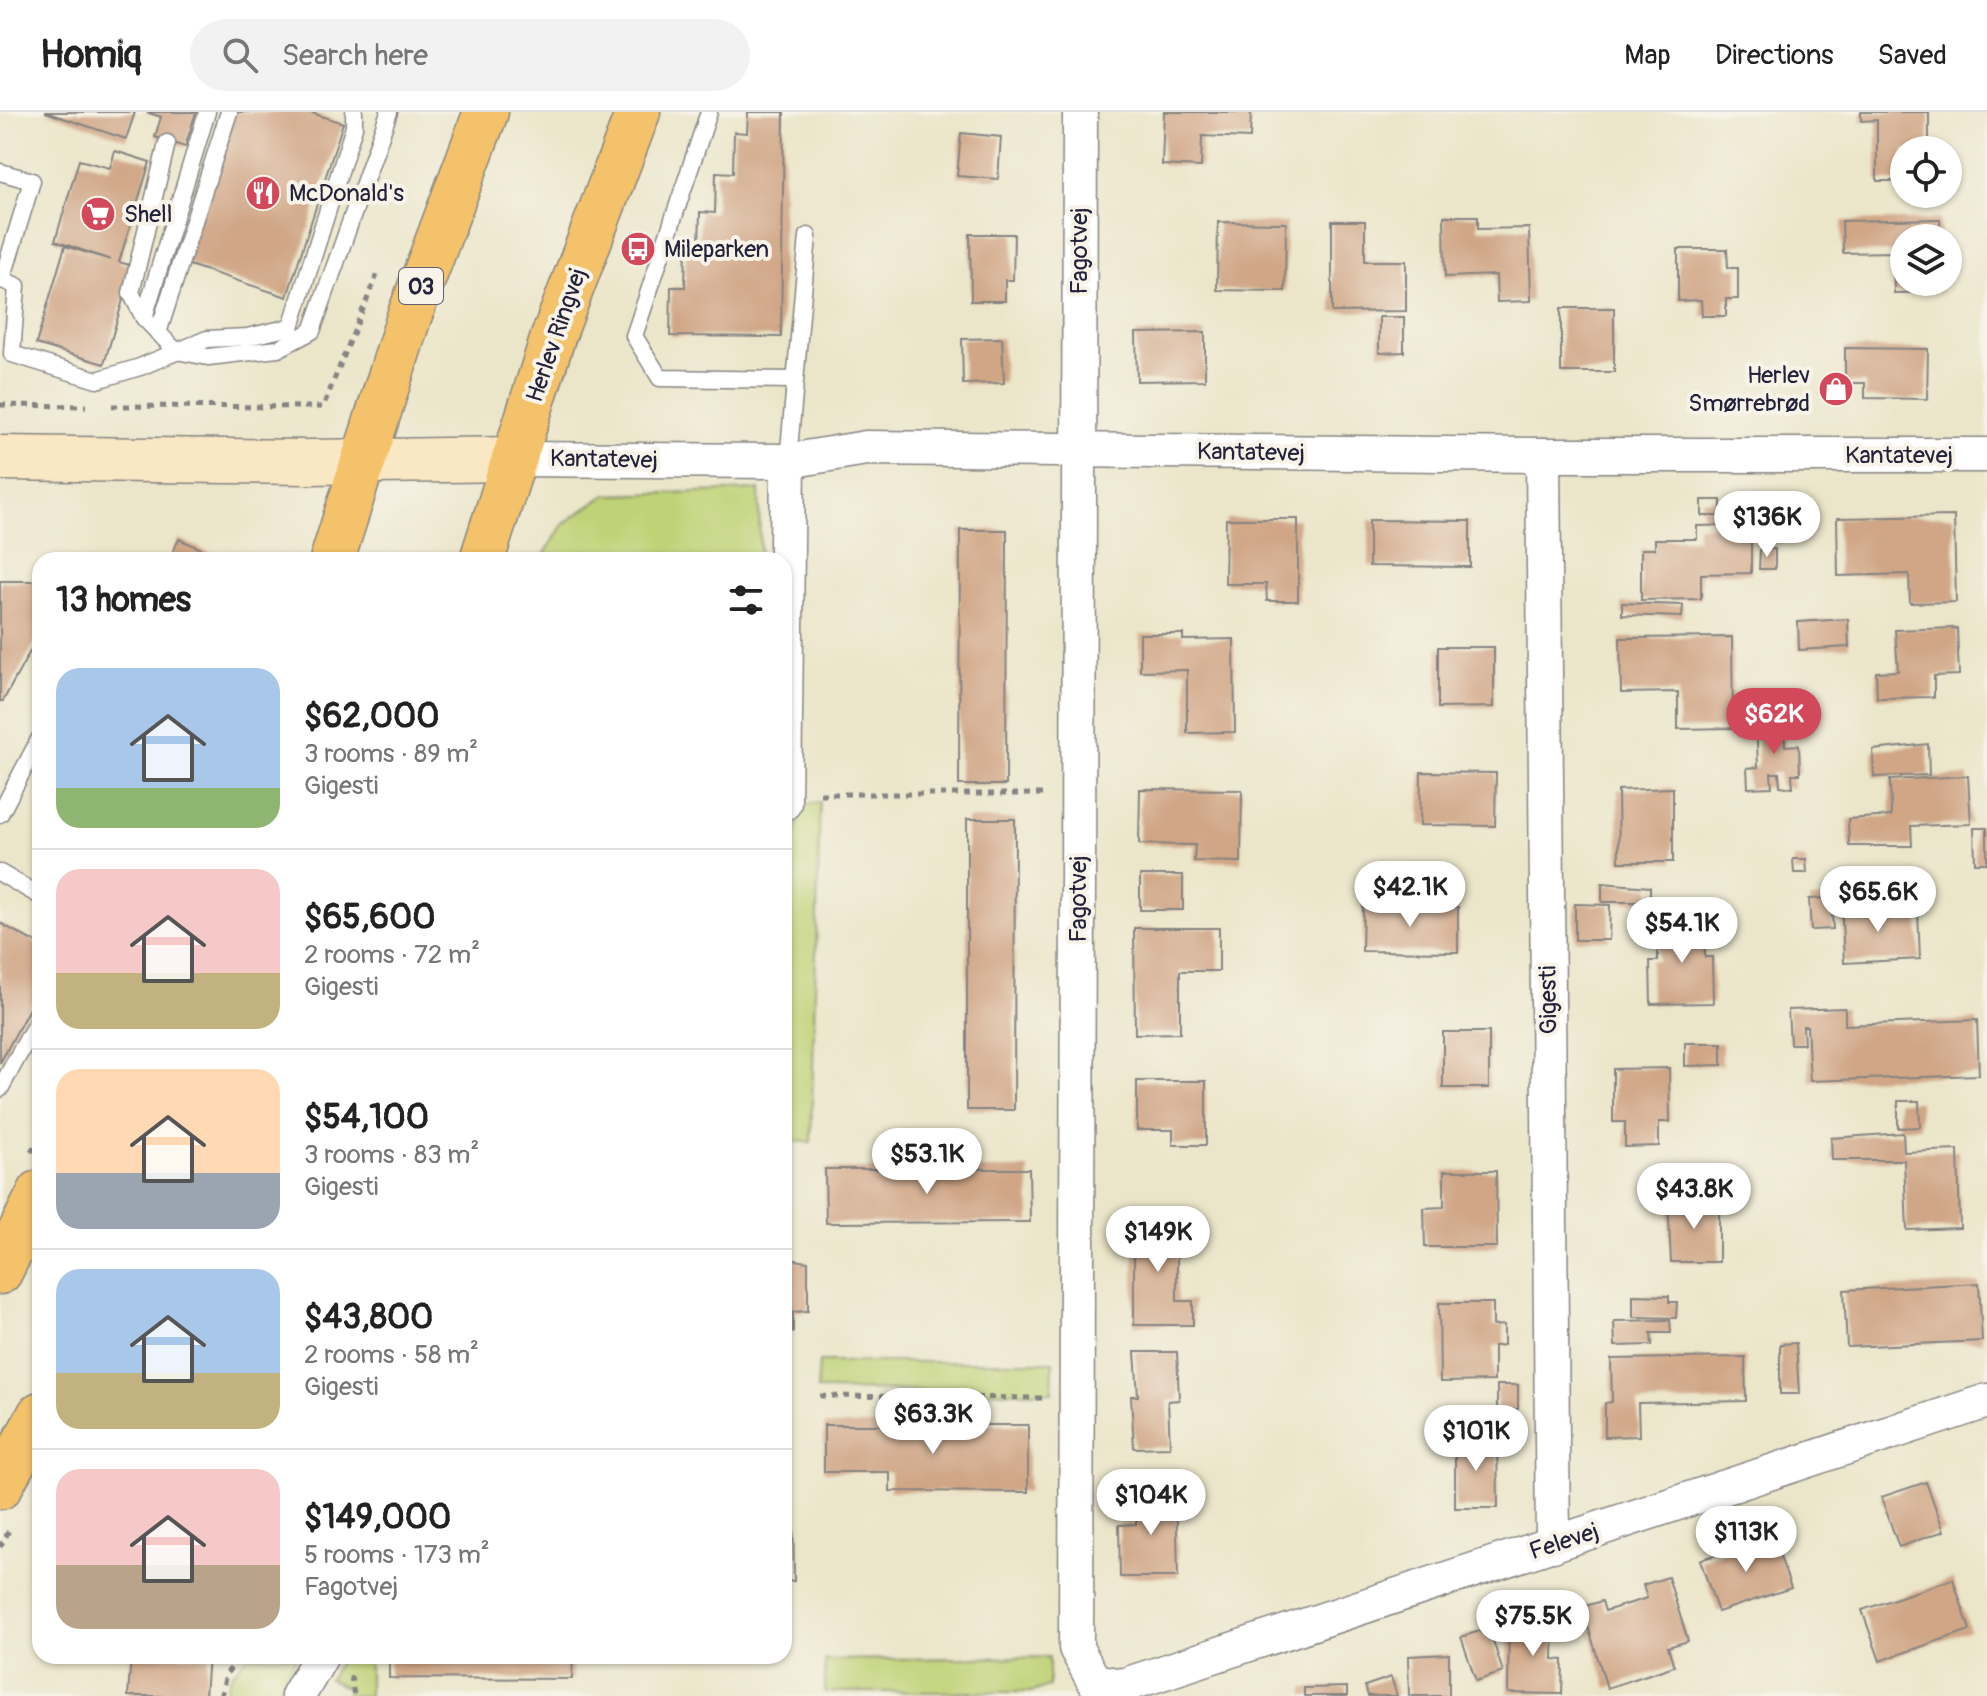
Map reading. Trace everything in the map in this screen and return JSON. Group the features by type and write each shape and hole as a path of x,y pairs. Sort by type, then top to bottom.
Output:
{"main road":[{"name":"O3","path":"335,552 409,317 486,112"},
{"name":"Herlev Ringvej","path":"485,552 553,337 638,112"},
{"path":"0,1272 32,1208"},
{"path":"0,1487 32,1429"}],"street":[{"name":"Fagotvej","path":"1080,112 1076,1648 1094,1681"},
{"name":"Kantatevej","path":"516,459 788,461 866,448 1543,455 1987,455"},
{"name":"Gigesti","path":"1543,455 1553,1545"},
{"path":"0,458 363,462 516,459"},
{"path":"787,552 788,461"},
{"name":"Felevej","path":"1094,1681 1122,1686 1987,1401"},
{"path":"298,1696 316,1664"}],"lane":[{"path":"144,318 207,112"},
{"path":"158,333 229,112"},
{"path":"0,172 32,181 1,280 17,286 12,354 97,380 140,367 207,339 247,337 291,327 354,127 354,112"},
{"path":"167,143 131,293 144,318 176,351 208,357 278,349 312,331 389,112"},
{"path":"709,112 634,336 660,378 794,380"},
{"path":"788,461 808,236"},
{"path":"0,814 32,753"},
{"path":"0,873 32,891"},
{"path":"0,1089 32,1031"}],"path":[{"path":"792,798 1078,794"},
{"path":"820,1396 1077,1398"},
{"path":"221,1696 226,1674 234,1664"}],"green space":[{"path":"759,490 760,552 546,552 564,523 606,495"},
{"path":"820,802 811,1142 792,1141 792,848 802,805"},
{"path":"819,1362 1053,1362 1052,1392 817,1390"},
{"path":"1049,1657 1049,1686 1033,1692 825,1692 825,1660"},
{"path":"241,1664 293,1664 275,1696 224,1696 231,1675"},
{"path":"338,1664 369,1664 369,1696 346,1696 349,1689 329,1679"}],"building":[{"path":"45,112 135,112 126,139"},
{"path":"146,112 196,112 185,147 155,137 161,117"},
{"name":"McDonald's","path":"231,112 309,112 343,123 287,297 183,263"},
{"path":"748,112 784,112 781,337 670,336 671,287 685,287 686,247 699,246 700,212 715,213 716,172 733,173 734,132 747,133"},
{"path":"1164,112 1251,112 1250,138 1202,136 1201,167 1162,165"},
{"path":"1861,112 1929,112 1929,136 1890,136 1890,181 1877,181 1877,120 1861,121"},
{"path":"961,133 1001,137 998,179 957,176"},
{"path":"115,151 150,162 119,262 133,266 104,364 36,344 65,246 111,260 55,241 79,160 110,168"},
{"path":"1444,216 1478,216 1478,229 1529,228 1531,301 1497,302 1496,275 1445,277"},
{"path":"1940,219 1940,224 1890,224 1890,252 1843,253 1842,221"},
{"path":"1332,221 1365,221 1365,261 1406,261 1406,311 1332,312"},
{"path":"1218,222 1286,223 1285,291 1217,290"},
{"path":"970,234 1014,234 1013,280 1005,280 1005,301 971,301"},
{"path":"1678,249 1727,249 1728,268 1738,268 1738,299 1726,299 1726,316 1702,316 1701,300 1678,301"},
{"path":"1561,308 1614,308 1614,372 1561,372"},
{"path":"1379,317 1404,317 1404,352 1379,353"},
{"path":"1205,332 1205,380 1137,381 1136,333"},
{"path":"1002,338 1004,383 963,384 962,339"},
{"path":"1845,348 1928,349 1927,399 1865,398 1865,383 1845,383"},
{"path":"1702,500 1721,500 1721,516 1702,516"},
{"path":"1954,516 1956,602 1910,603 1909,574 1838,576 1837,518"},
{"path":"1226,519 1298,519 1298,601 1267,601 1266,584 1225,584"},
{"path":"1369,520 1470,521 1470,567 1369,566"},
{"path":"1751,525 1751,573 1701,574 1701,599 1641,600 1641,549 1655,549 1655,539 1697,539 1697,526"},
{"path":"960,530 1007,530 1006,785 959,785"},
{"path":"179,539 208,552 173,552"},
{"path":"1775,549 1775,569 1759,569 1760,550"},
{"path":"0,581 32,581 32,648 3,701 0,701"},
{"path":"1622,603 1683,605 1682,617 1622,615"},
{"path":"1848,619 1849,647 1799,650 1798,622"},
{"path":"1957,628 1959,675 1934,676 1934,697 1877,698 1876,672 1898,671 1895,630"},
{"path":"1140,634 1183,634 1183,640 1234,639 1235,732 1187,733 1187,670 1140,671"},
{"path":"1732,637 1733,728 1678,729 1678,692 1621,693 1620,638"},
{"path":"1438,647 1494,647 1494,707 1438,708"},
{"path":"1784,719 1785,746 1799,745 1800,774 1792,774 1793,788 1780,786 1779,773 1771,773 1772,787 1748,788 1747,768 1758,767 1756,720"},
{"path":"1928,744 1929,775 1874,777 1873,750"},
{"path":"1421,772 1496,773 1495,826 1420,825"},
{"path":"1968,776 1971,824 1911,826 1912,846 1849,846 1848,819 1891,816 1890,780"},
{"path":"1673,788 1673,862 1619,862 1618,790"},
{"path":"1140,789 1242,790 1241,862 1194,861 1195,845 1139,844"},
{"path":"967,819 1015,819 1014,1110 967,1110"},
{"path":"1974,828 1987,828 1987,863 1975,863"},
{"path":"1793,859 1806,859 1807,873 1794,873"},
{"path":"1140,875 1183,875 1183,910 1140,910"},
{"path":"1602,883 1650,887 1650,902 1602,902"},
{"path":"1864,897 1865,914 1918,911 1920,959 1844,963 1841,898"},
{"path":"1831,898 1833,929 1811,930 1809,899"},
{"path":"1575,904 1610,905 1609,940 1575,940"},
{"path":"1363,906 1458,907 1458,952 1362,951"},
{"path":"1704,921 1705,957 1712,957 1713,1003 1651,1004 1650,961 1658,961 1658,922"},
{"path":"0,923 32,941 32,1003 0,1063"},
{"path":"1134,928 1219,928 1219,971 1180,971 1180,1033 1135,1034"},
{"path":"1845,1008 1845,1025 1977,1020 1979,1075 1810,1081 1807,1026 1803,1026 1804,1044 1790,1044 1788,1010"},
{"path":"1443,1032 1489,1032 1489,1088 1443,1088"},
{"path":"1685,1043 1722,1043 1722,1065 1685,1066"},
{"path":"1669,1068 1670,1122 1659,1122 1659,1146 1625,1147 1625,1122 1613,1122 1613,1069"},
{"path":"1137,1081 1206,1081 1206,1145 1173,1145 1173,1130 1137,1130"},
{"path":"1898,1101 1919,1101 1920,1127 1898,1128"},
{"path":"1903,1133 1904,1152 1958,1150 1960,1228 1907,1230 1904,1160 1832,1160 1831,1138"},
{"path":"825,1169 1029,1169 1030,1222 826,1223"},
{"path":"1444,1171 1496,1171 1497,1247 1425,1247 1424,1208 1444,1207"},
{"path":"1668,1200 1719,1200 1719,1262 1671,1262"},
{"path":"1134,1217 1177,1217 1177,1301 1193,1301 1193,1325 1134,1325"},
{"path":"792,1259 808,1262 808,1311 793,1312 793,1332"},
{"path":"1979,1283 1982,1341 1847,1347 1844,1290"},
{"path":"1633,1295 1669,1296 1669,1302 1677,1302 1676,1318 1633,1317"},
{"path":"1439,1303 1493,1303 1493,1326 1504,1325 1504,1345 1494,1346 1494,1381 1440,1382"},
{"path":"1670,1320 1671,1333 1651,1333 1652,1345 1615,1346 1614,1321"},
{"path":"1796,1343 1799,1394 1780,1394 1780,1344"},
{"path":"1135,1352 1177,1352 1179,1400 1168,1401 1170,1447 1134,1448 1131,1396 1138,1396"},
{"path":"1745,1357 1746,1401 1638,1403 1639,1436 1605,1437 1605,1403 1612,1402 1611,1359"},
{"path":"1497,1385 1518,1385 1518,1409 1497,1409"},
{"path":"824,1425 1028,1425 1028,1492 890,1491 890,1472 824,1472"},
{"path":"1497,1437 1498,1508 1455,1508 1455,1438"},
{"path":"1926,1482 1944,1531 1899,1547 1881,1497"},
{"path":"1176,1489 1178,1577 1120,1577 1119,1525 1136,1524 1136,1490"},
{"path":"792,1513 793,1513 792,1581"},
{"path":"1773,1536 1791,1588 1718,1612 1700,1560"},
{"path":"1668,1577 1688,1641 1668,1647 1674,1666 1607,1688 1582,1607 1602,1601 1605,1611 1647,1598 1643,1585"},
{"path":"1953,1579 1970,1630 1880,1661 1862,1610"},
{"path":"1509,1614 1527,1614 1527,1621 1554,1622 1553,1659 1563,1660 1562,1694 1508,1693"},
{"path":"1489,1628 1503,1672 1476,1681 1461,1637"},
{"path":"1449,1654 1449,1696 1409,1696 1408,1656"},
{"path":"130,1664 207,1664 205,1696 128,1696"},
{"path":"389,1664 573,1664 572,1679 389,1678"},
{"path":"1391,1677 1397,1696 1368,1696 1365,1686"},
{"path":"1347,1687 1347,1696 1304,1696 1304,1688"}],"place":[{"name":"McDonald's","path":"263,193"},
{"name":"Shell","path":"98,214"},
{"name":"Mileparken","path":"638,249"},
{"name":"Herlev Smørrebrød","path":"1836,389"}]}
